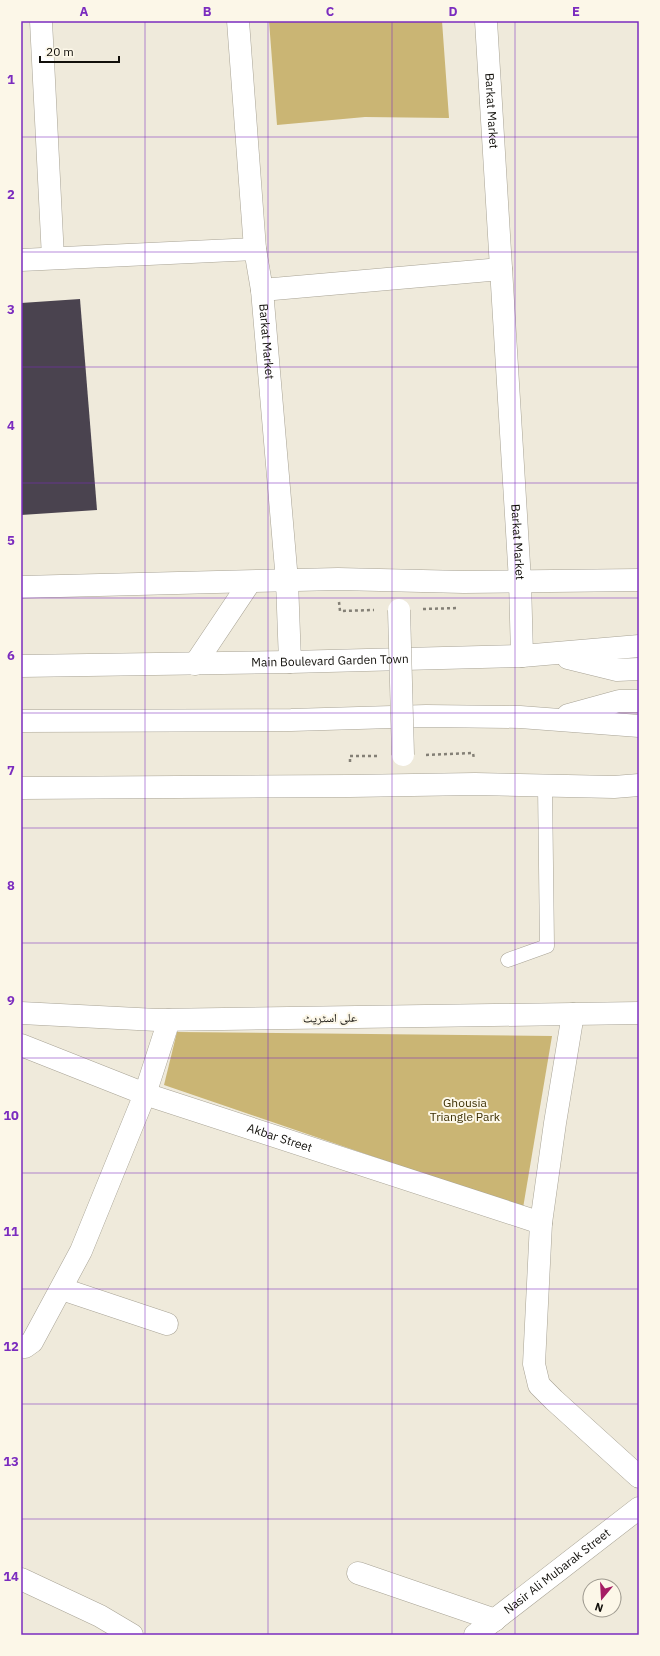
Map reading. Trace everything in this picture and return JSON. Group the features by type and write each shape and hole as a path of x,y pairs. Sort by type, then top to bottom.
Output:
{"street":[{"path":"40,21 53,258"},
{"name":"Barkat Market","path":"238,21 255,249 262,290 287,581 290,662"},
{"name":"Barkat Market","path":"486,21 520,580 522,656"},
{"path":"21,260 255,249"},
{"path":"262,290 501,269"},
{"path":"21,587 338,579 464,582 520,580 639,580"},
{"path":"194,664 250,582"},
{"path":"399,610 402,755"},
{"name":"Main Boulevard Garden Town","path":"21,666 194,664 522,656 639,646"},
{"path":"549,653 617,670 639,670"},
{"path":"552,720 619,701 639,701"},
{"path":"21,721 291,720 426,716 520,717 639,726"},
{"path":"21,788 475,784 614,787 639,785"},
{"name":"علی اسٹریٹ","path":"21,1013 169,1020 639,1013"},
{"path":"573,1014 555,1123 541,1223 534,1364 539,1385 639,1477"},
{"path":"21,1346 25,1346 32,1342 62,1289 81,1251 145,1094 169,1020"},
{"name":"Akbar Street","path":"21,1046 145,1094 541,1223"},
{"path":"62,1289 167,1324"},
{"name":"Nasir Ali Mubarak Street","path":"491,1628 639,1508"},
{"path":"358,1572 491,1628"},
{"path":"21,1579 100,1616 132,1635"}],"lane":[{"path":"508,960 547,946 545,786"}],"path":[{"path":"340,611 464,608"},
{"path":"402,755 473,754"}],"green space":[{"path":"269,21 442,21 449,118 365,117 277,125"},
{"name":"Ghousia Triangle Park","path":"177,1032 552,1036 523,1208 164,1085"}],"building":[{"path":"80,299 97,510 21,515 21,303"}]}
